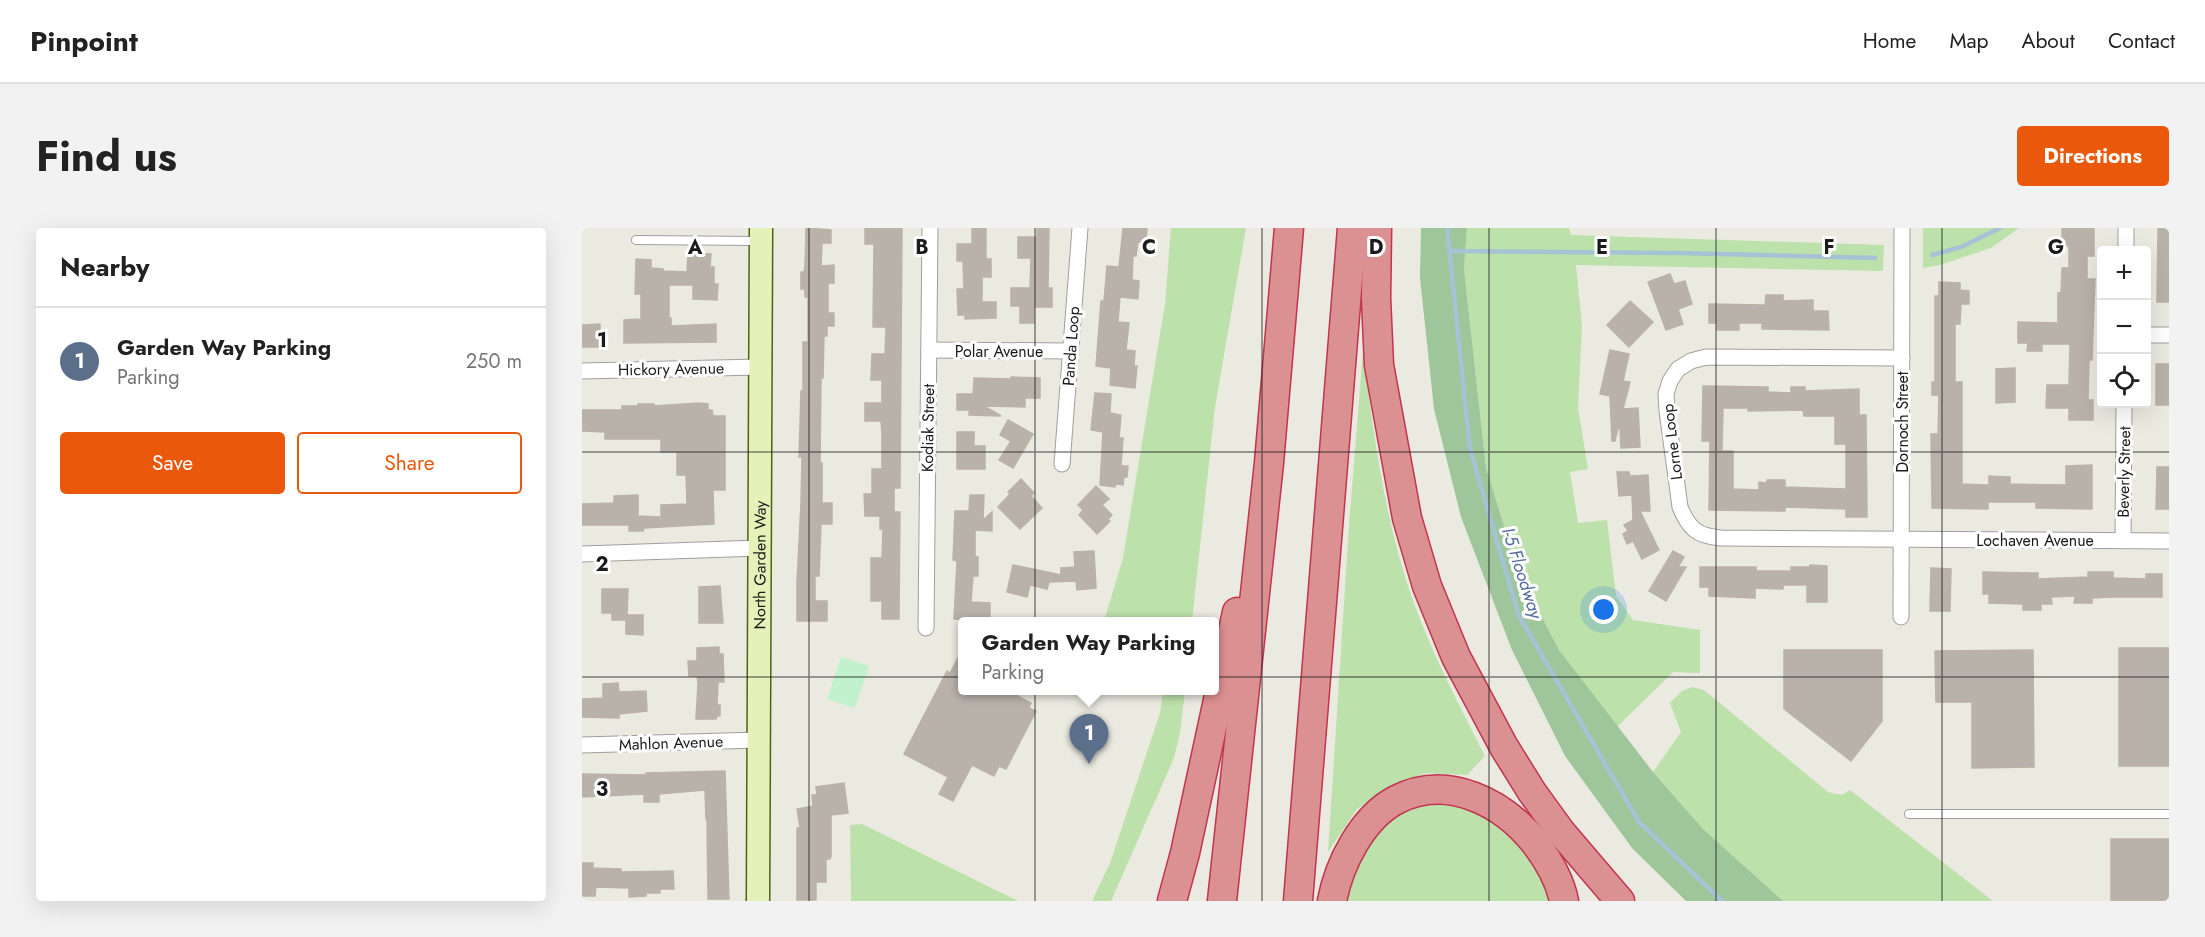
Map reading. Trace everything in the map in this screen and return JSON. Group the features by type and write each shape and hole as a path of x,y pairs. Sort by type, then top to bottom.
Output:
{"highway":[{"path":"1222,901 1269,463 1289,228"},
{"path":"1298,901 1352,228"},
{"path":"1377,228 1376,298 1379,365 1407,518 1427,586 1456,657 1504,747 1532,792 1561,832 1620,901"},
{"path":"1172,901 1185,853 1269,463"},
{"path":"1332,901 1335,888 1359,834 1396,800 1433,789 1474,795 1498,807 1522,827 1549,865 1564,901"}],"street":[{"name":"Kodiak Street","path":"926,628 930,228"},
{"name":"Panda Loop","path":"1062,464 1080,228"},
{"name":"Dornoch Street","path":"1901,616 1902,228"},
{"path":"2126,228 2126,246"},
{"name":"North Garden Way","path":"758,901 761,234"},
{"path":"2151,335 2169,335"},
{"name":"Polar Avenue","path":"929,350 1070,351"},
{"name":"Lorne Loop","path":"1901,540 1721,538 1704,536 1692,529 1685,520 1680,507 1666,394 1670,381 1678,369 1691,361 1706,357 1902,358"},
{"name":"Hickory Avenue","path":"582,371 760,367"},
{"name":"Beverly Street","path":"2123,540 2124,408"},
{"name":"Lochaven Avenue","path":"1901,540 2169,541"},
{"path":"582,554 759,548"},
{"name":"Mahlon Avenue","path":"582,745 759,740"}],"lane":[{"path":"636,240 761,234"},
{"path":"1909,814 2169,814"}],"green space":[{"path":"1171,228 1246,228 1215,407 1192,617 1105,617 1123,558 1165,304"},
{"path":"1421,228 1467,228 1464,269 1486,468 1519,573 1559,650 1653,772 1703,829 1783,901 1686,901 1632,848 1565,756 1512,650 1461,517 1434,409 1420,278"},
{"path":"1467,228 1569,228 1571,235 1884,245 1883,271 1576,265 1582,325 1578,408 1588,469 1570,472 1578,523 1607,520 1616,596 1633,620 1700,630 1700,673 1673,672 1617,727 1559,650 1519,573 1486,468 1464,269"},
{"path":"1923,228 2019,228 1991,248 1940,265 1923,268"},
{"path":"1363,351 1383,484 1401,563 1427,637 1485,756 1467,775 1426,773 1389,787 1357,809 1328,852 1349,525"},
{"path":"841,657 869,666 855,708 827,699"},
{"path":"1692,687 1704,690 1828,792 1842,795 1850,790 1993,901 1783,901 1703,829 1653,772 1681,732 1670,703 1682,691"},
{"path":"1162,695 1185,695 1174,758 1111,901 1092,901 1110,863 1160,713"},
{"path":"1424,801 1477,809 1531,852 1552,901 1344,901 1346,885 1383,821"},
{"path":"862,824 1018,901 851,901 850,825"}],"building":[{"path":"806,228 831,230 831,243 822,243 821,266 834,265 834,283 828,283 828,313 834,313 834,326 827,326 827,336 824,336 823,378 821,378 820,463 822,463 822,503 832,503 832,524 821,524 819,576 815,576 815,601 827,601 827,621 797,621 802,457 799,457 801,391 803,391 803,342 808,342 808,297 805,297 805,289 801,289 801,272 804,272 805,266"},
{"path":"865,228 902,228 900,488 894,488 894,512 900,512 899,619 882,619 882,601 871,601 871,558 882,558 883,529 880,529 880,516 865,516 864,494 872,494 872,469 882,469 882,435 881,421 865,421 865,403 882,403 882,380 871,380 872,354 885,354 886,327 873,327 874,244 865,244"},
{"path":"972,228 986,228 986,259 991,259 991,277 982,277 982,302 996,302 996,318 965,319 965,315 958,315 957,289 964,289 963,261 957,261 957,244 972,244"},
{"path":"1037,228 1049,228 1048,288 1052,288 1052,307 1034,307 1034,323 1020,323 1020,306 1011,306 1011,288 1030,288 1031,258 1018,258 1018,237 1037,237"},
{"path":"1123,228 1147,228 1146,243 1138,242 1136,256 1133,256 1132,280 1139,281 1138,299 1120,297 1118,322 1129,323 1126,350 1135,351 1134,366 1137,366 1135,388 1110,385 1111,368 1096,366 1101,301 1104,301 1107,266 1119,267"},
{"path":"2062,228 2094,228 2094,256 2087,256 2087,279 2095,279 2088,400 2093,400 2093,420 2069,420 2069,408 2046,408 2047,385 2069,385 2070,344 2042,344 2042,351 2027,351 2028,343 2018,343 2018,322 2058,323 2058,293 2061,293 2062,268 2069,268 2069,246 2062,246"},
{"path":"2158,228 2169,228 2169,302 2157,302"},
{"path":"688,253 711,254 710,267 714,267 714,284 718,284 717,300 693,299 693,285 669,285 671,326 716,324 716,342 624,343 624,320 641,319 641,294 635,294 636,259 651,260 651,268 687,272"},
{"path":"1670,274 1674,284 1685,281 1692,304 1678,309 1683,324 1666,330 1648,282"},
{"path":"1939,282 1960,283 1960,290 1969,291 1969,304 1961,304 1960,324 1955,324 1955,382 1962,382 1962,484 1989,485 1989,476 2010,477 2010,484 2066,485 2066,466 2092,465 2092,509 2036,508 2036,502 1988,502 1988,509 1932,508 1931,434 1938,434 1939,395 1932,395 1932,382 1935,382 1935,296 1939,296"},
{"path":"1766,295 1783,295 1783,301 1813,300 1813,311 1828,311 1829,330 1762,329 1762,323 1739,323 1739,330 1717,330 1717,323 1709,323 1709,304 1765,305"},
{"path":"1630,301 1653,322 1629,347 1607,325"},
{"path":"600,324 600,347 582,347 582,325"},
{"path":"1610,350 1629,354 1623,381 1630,382 1623,409 1638,408 1640,447 1621,448 1620,428 1618,428 1615,441 1612,441 1610,396 1600,394"},
{"path":"2156,364 2169,364 2169,405 2156,405"},
{"path":"2015,368 2015,402 1996,403 1996,369"},
{"path":"1011,377 1040,378 1040,398 1025,398 1025,407 984,406 1001,416 969,415 969,410 957,410 957,394 973,394 974,378 1011,379"},
{"path":"1703,386 1768,387 1768,392 1791,393 1791,387 1805,387 1805,391 1859,389 1859,415 1866,415 1867,517 1846,517 1846,509 1785,507 1785,511 1709,510 1710,441 1702,441","holes":["1723,408 1748,408 1748,411 1803,410 1804,416 1835,416 1835,444 1846,444 1846,489 1785,487 1785,480 1759,482 1759,490 1733,489 1733,451 1722,451"]},
{"path":"1095,393 1111,394 1110,413 1121,415 1119,438 1123,438 1121,466 1128,466 1127,477 1124,477 1123,485 1115,484 1115,487 1100,485 1103,432 1091,430"},
{"path":"638,404 654,404 654,406 708,404 708,410 712,410 713,416 725,416 725,490 713,490 714,524 644,528 643,531 629,531 629,525 582,525 582,504 614,503 614,496 638,495 638,516 661,517 661,505 687,504 686,475 677,475 677,452 661,452 661,439 605,439 605,432 582,431 582,410 622,410 622,406 638,406"},
{"path":"1008,420 1033,434 1013,468 999,460 1011,441 1000,435"},
{"path":"957,432 974,432 974,446 985,446 985,469 957,469"},
{"path":"2157,467 2169,467 2169,509 2156,509"},
{"path":"1617,472 1629,472 1630,476 1648,475 1650,511 1640,511 1659,550 1642,559 1633,541 1627,544 1623,534 1628,531 1624,525 1633,520 1632,495 1619,496"},
{"path":"1021,479 1034,493 1031,496 1042,508 1020,529 998,507"},
{"path":"1096,486 1109,499 1102,505 1112,515 1108,519 1110,521 1097,534 1079,515 1083,510 1078,505"},
{"path":"970,495 984,495 983,520 992,512 992,531 975,530 978,576 973,576 971,602 990,603 990,617 954,619 957,561 953,560 955,511 969,511"},
{"path":"1094,551 1096,588 1077,590 1076,581 1049,582 1047,589 1030,585 1027,597 1007,592 1013,565 1061,575 1061,568 1075,567 1074,552"},
{"path":"1673,551 1684,557 1678,567 1686,567 1666,601 1649,591"},
{"path":"1810,565 1827,566 1827,602 1807,602 1807,585 1783,585 1783,589 1755,588 1755,598 1709,596 1709,587 1700,587 1700,567 1756,567 1756,571 1791,571 1791,567 1810,567"},
{"path":"1931,568 1951,569 1950,611 1930,611"},
{"path":"1983,572 2038,573 2038,579 2088,577 2088,572 2113,572 2113,578 2146,579 2146,574 2162,574 2162,597 2092,598 2092,603 2074,603 2075,596 2051,597 2052,604 2041,604 2041,610 2023,610 2023,604 1989,603 1989,594 1983,594"},
{"path":"720,586 723,623 699,623 699,587"},
{"path":"602,589 628,589 627,615 643,615 643,635 626,634 626,620 612,620 612,613 602,613"},
{"path":"719,647 719,654 723,654 724,682 718,682 717,705 720,705 720,716 716,719 696,719 698,683 697,676 689,676 688,661 697,661 697,648"},
{"path":"2119,648 2169,648 2169,766 2119,766"},
{"path":"1784,650 1882,650 1882,721 1851,761 1784,709"},
{"path":"2033,650 2034,767 1972,768 1972,702 1936,702 1935,651"},
{"path":"958,658 958,695 1016,695 1031,703 1029,708 1036,711 1006,769 999,766 994,776 972,765 953,801 939,794 948,777 904,754 947,671 950,673"},
{"path":"618,683 619,692 646,691 647,711 619,714 619,718 582,717 582,699 603,698 603,684"},
{"path":"725,771 729,899 708,899 705,790 659,794 659,802 644,802 644,794 582,797 582,774 646,775 646,773"},
{"path":"844,783 848,813 831,815 831,856 830,859 826,859 826,882 816,882 816,900 797,900 797,828 800,828 797,809 813,806 812,795 817,795 816,787"},
{"path":"2111,839 2169,839 2169,901 2111,901"},
{"path":"582,863 593,863 593,868 621,869 621,872 673,871 674,889 660,889 660,893 629,897 629,888 596,887 595,896 582,896"}],"waterway":[{"name":"I-5 Floodway","path":"1447,228 1470,449 1519,616 1639,822 1722,901"},
{"path":"1932,255 1961,247 2000,228"},
{"path":"1449,251 1875,258"}],"place":[{"name":"Garden Way Parking","path":"1089,764"}]}
